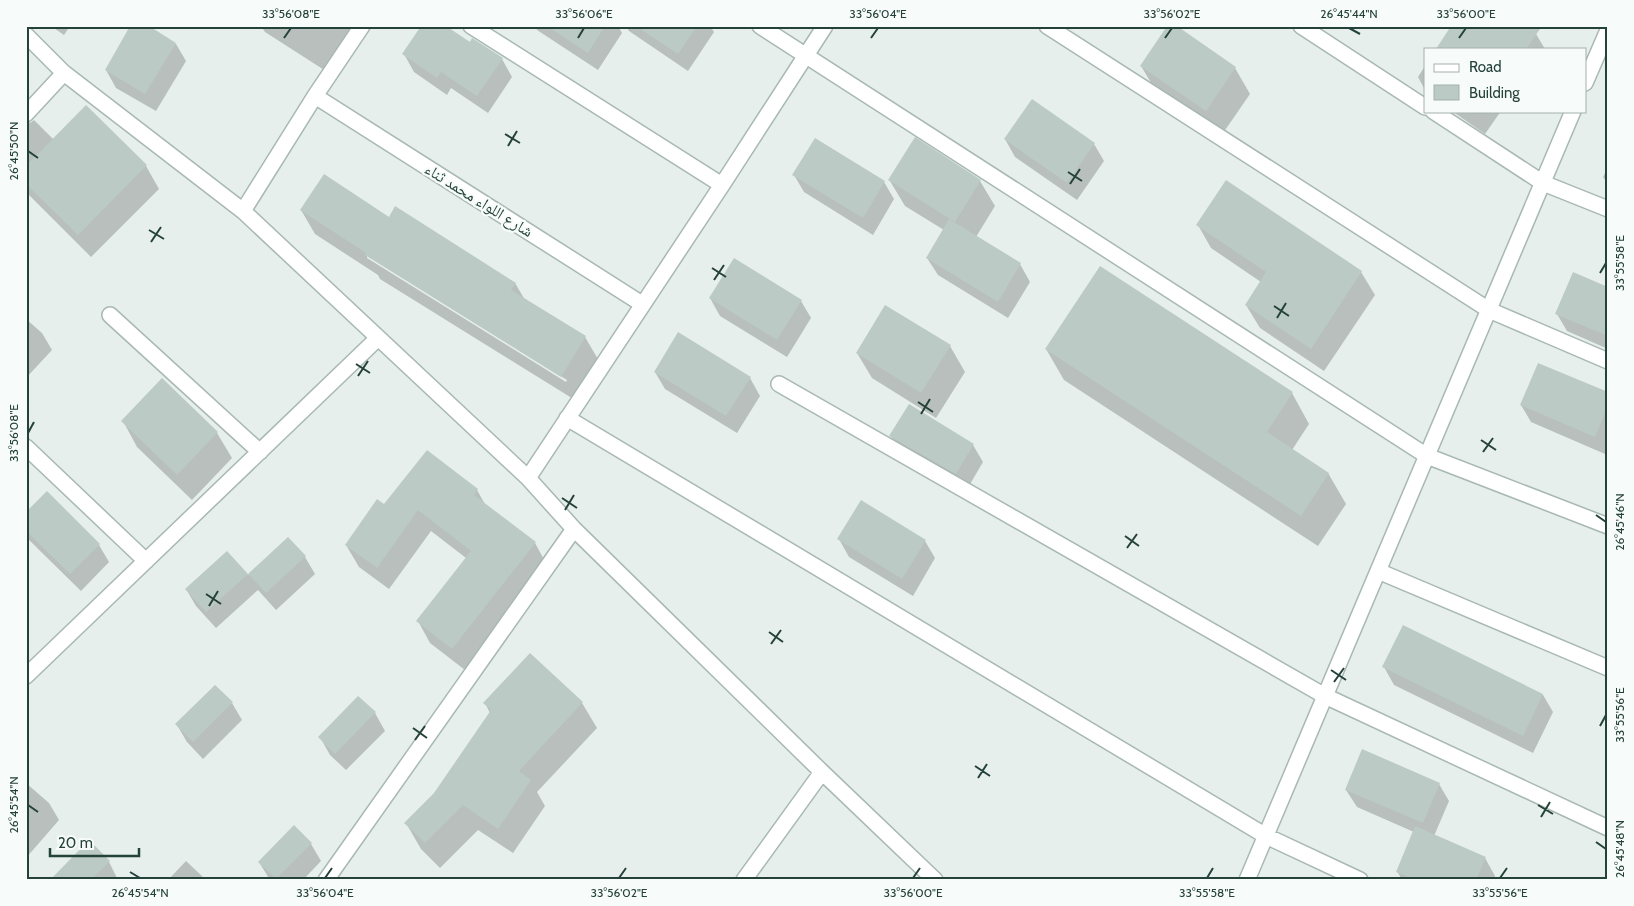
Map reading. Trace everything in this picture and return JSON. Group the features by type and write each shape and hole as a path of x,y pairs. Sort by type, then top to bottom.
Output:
{"street":[{"path":"243,211 362,26"},
{"path":"472,26 722,185"},
{"path":"760,26 1427,456 1608,526"},
{"path":"528,478 825,26"},
{"path":"1047,26 1489,310 1608,361"},
{"path":"1301,26 1424,105"},
{"path":"1586,81 1608,30"},
{"path":"26,35 64,73 243,211 528,478 574,529 935,880"},
{"path":"26,114 64,73"},
{"name":"شارع اللواء محمد ثناء","path":"316,96 642,304"},
{"path":"1434,112 1543,183 1608,209"},
{"path":"1247,880 1573,112"},
{"path":"110,315 260,452"},
{"path":"26,676 378,338"},
{"path":"779,384 1325,696 1608,828"},
{"path":"567,418 1266,836 1360,880"},
{"path":"26,447 146,561"},
{"path":"326,880 574,529"},
{"path":"1378,571 1608,668"},
{"path":"744,880 822,772"}],"building":[{"path":"130,26 149,26 176,43 145,94 105,70"},
{"path":"421,26 446,26 470,42 472,38 503,58 477,96 441,72 437,78 402,54"},
{"path":"547,26 605,26 588,53"},
{"path":"636,26 697,26 678,54"},
{"path":"1167,26 1177,26 1236,67 1206,111 1140,66"},
{"path":"1451,26 1542,26 1527,48 1437,48"},
{"path":"1032,99 1095,143 1067,183 1004,139"},
{"path":"86,105 147,165 78,235 26,184 26,166"},
{"path":"915,137 981,180 955,222 888,180"},
{"path":"815,138 885,181 863,218 792,175"},
{"path":"324,174 389,217 395,206 516,283 511,290 586,336 561,377 365,255 366,253 300,210"},
{"path":"1226,180 1362,271 1311,349 1245,305 1266,272 1196,225"},
{"path":"949,219 1021,263 998,302 926,258"},
{"path":"734,258 802,300 777,340 709,298"},
{"path":"1100,266 1293,392 1267,432 1329,473 1301,516 1045,349"},
{"path":"1573,272 1608,287 1608,336 1555,314"},
{"path":"885,305 951,345 921,393 856,353"},
{"path":"678,332 751,377 726,416 654,372"},
{"path":"1538,363 1608,392 1608,406 1595,437 1520,405"},
{"path":"162,378 218,432 177,475 121,421"},
{"path":"909,404 974,444 956,474 889,436"},
{"path":"427,450 478,489 474,495 536,542 452,649 416,621 471,551 418,510 377,568 345,545 377,499 384,504"},
{"path":"47,491 100,544 70,574 26,531 26,512"},
{"path":"861,500 926,540 902,579 837,539"},
{"path":"288,537 306,556 266,593 248,574"},
{"path":"227,551 248,574 206,612 185,589"},
{"path":"1403,625 1543,694 1523,736 1382,667"},
{"path":"530,653 583,702 519,771 531,780 498,829 463,805 425,843 404,823 434,793 491,710 483,703"},
{"path":"215,685 233,702 193,742 175,724"},
{"path":"358,696 376,712 335,754 318,737"},
{"path":"1362,749 1440,783 1423,823 1345,790"},
{"path":"294,825 312,843 276,879 258,862"},
{"path":"1415,826 1486,857 1476,880 1415,880 1396,872"},
{"path":"89,840 110,861 91,880 50,880"}]}
